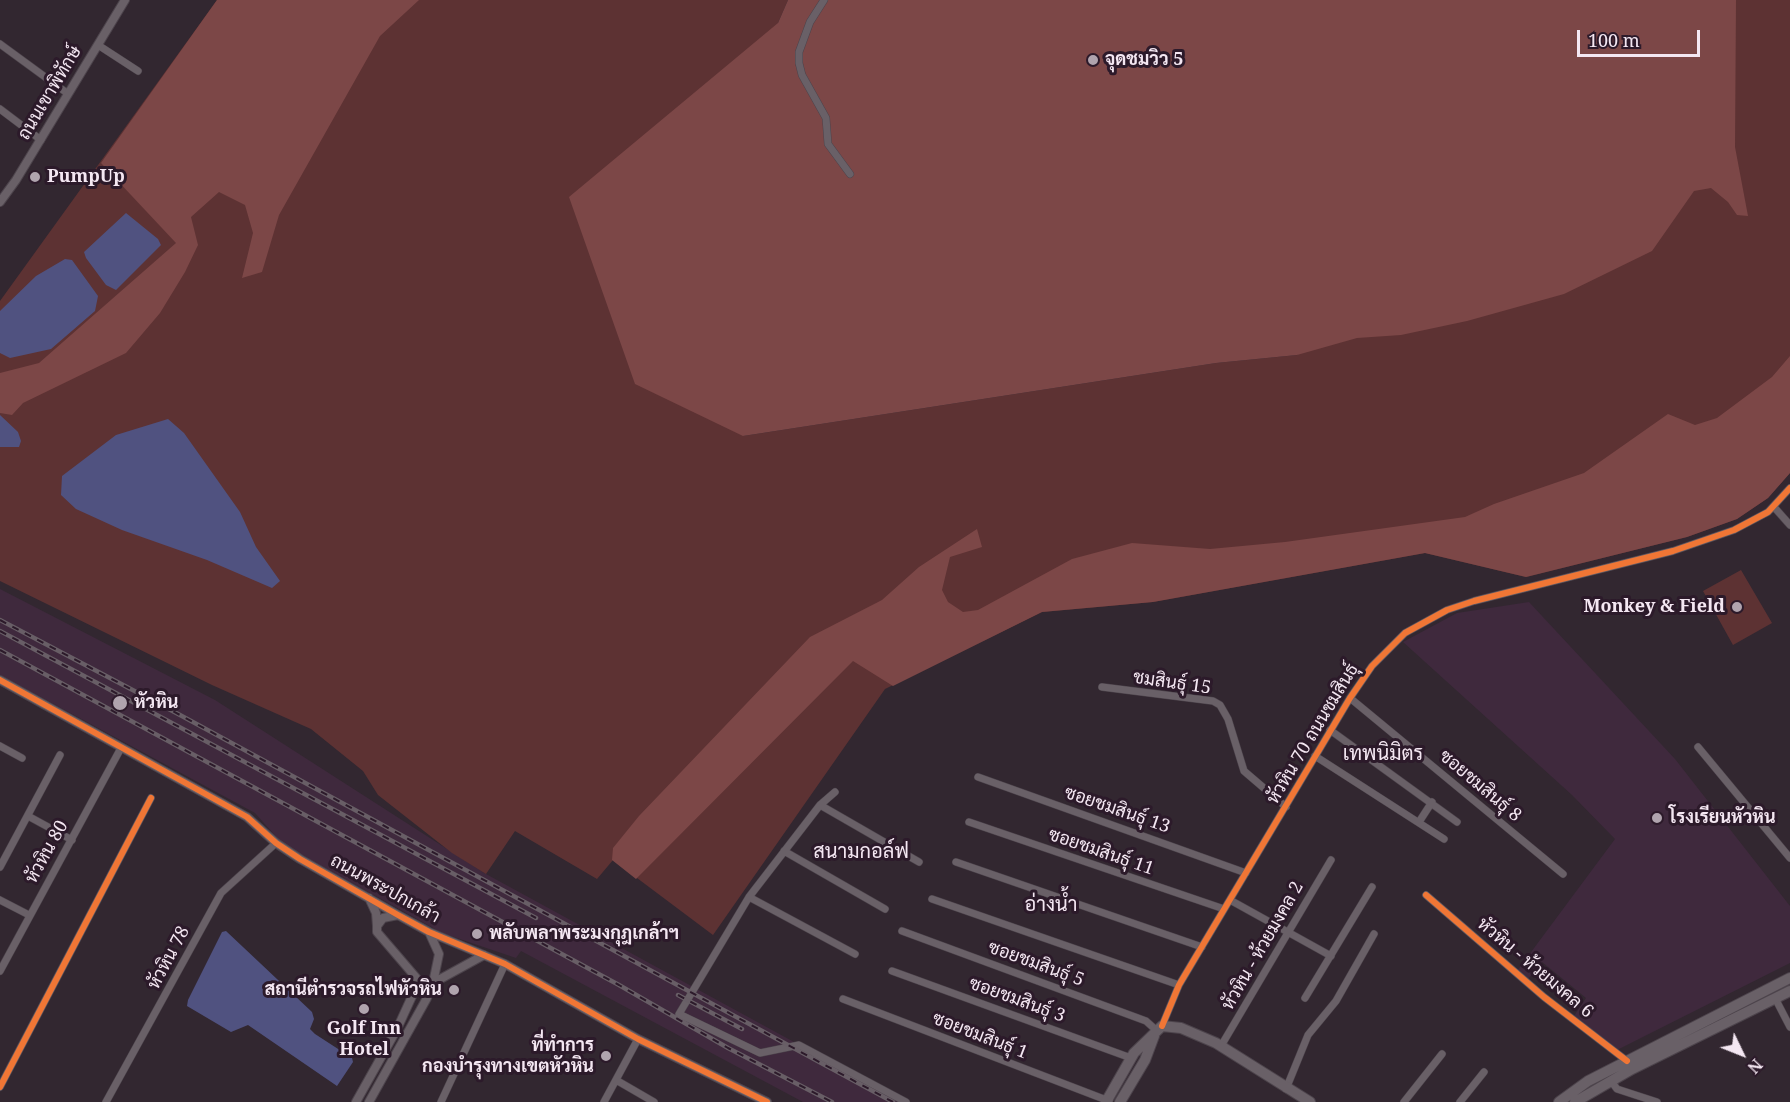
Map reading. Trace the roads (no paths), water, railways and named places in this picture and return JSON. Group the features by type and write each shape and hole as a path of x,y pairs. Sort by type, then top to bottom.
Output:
{"main road":[{"path":"1575,1102 1737,1011 1790,978"},
{"path":"1559,1102 1588,1081 1627,1061 1737,1011 1790,991"},
{"path":"1159,1028 1181,1029 1221,1046 1310,1102"},
{"name":"หัวหิน 70 ถนนชมสินธุ์","path":"1108,1101 1131,1058 1159,1028"},
{"name":"หัวหิน 70 ถนนชมสินธุ์","path":"1120,1102 1145,1060 1159,1028"}],"street":[{"path":"824,0 810,22 799,52 799,63 802,75 826,118 828,144 850,174"},
{"name":"ถนนเขาพิทักษ์","path":"0,202 41,140 123,1"},
{"path":"0,44 67,93"},
{"path":"98,45 138,71"},
{"path":"0,110 41,140"},
{"name":"หัวหิน 70 ถนนชมสินธุ์","path":"1159,1028 1179,985 1330,730 1372,666 1405,633 1446,610 1673,551 1734,530 1758,519 1774,507 1790,488"},
{"path":"1774,507 1790,525"},
{"name":"ถนนพระปกเกล้า","path":"0,680 247,817 276,843 398,915 429,932 505,964 638,1039 767,1102"},
{"name":"ชมสินธุ์ 15","path":"1102,687 1213,701 1220,705 1228,719 1244,771 1286,807"},
{"name":"ซอยชมสินธุ์ 8","path":"1350,698 1563,874"},
{"path":"1330,730 1457,822"},
{"path":"0,746 22,758"},
{"path":"1698,747 1790,858"},
{"name":"หัวหิน 80","path":"0,971 121,748"},
{"path":"0,867 60,755"},
{"path":"1315,756 1444,839"},
{"name":"ซอยชมสินธุ์ 13","path":"978,777 1246,873"},
{"path":"835,792 819,805 749,897 679,1014 760,1053 799,1045 906,1102"},
{"path":"0,1087 151,798"},
{"path":"1419,822 1432,802"},
{"path":"819,805 918,862"},
{"path":"28,816 72,840"},
{"name":"ซอยชมสินธุ์ 11","path":"969,822 1224,909"},
{"name":"หัวหิน 78","path":"106,1102 221,892 276,843"},
{"path":"784,851 885,909"},
{"name":"หัวหิน - ห้วยมงคล 2","path":"1221,1046 1331,860"},
{"path":"956,862 1202,947"},
{"path":"1305,998 1372,887"},
{"name":"หัวหิน - ห้วยมงคล 6","path":"1426,896 1544,997 1627,1061"},
{"path":"368,897 376,913 379,938 418,981 433,983 484,955"},
{"path":"749,897 855,954"},
{"path":"932,899 1179,985"},
{"path":"0,900 29,915"},
{"path":"1230,900 1331,956"},
{"path":"377,926 382,918 398,915"},
{"name":"ซอยชมสินธุ์ 5","path":"902,931 1146,1021 1159,1028"},
{"path":"369,1102 433,983 439,954 429,932"},
{"path":"1286,1089 1308,1035 1336,1002 1374,934"},
{"path":"441,1102 505,964"},
{"name":"ซอยชมสินธุ์ 3","path":"892,971 1131,1058"},
{"path":"359,1101 397,1029 418,981"},
{"path":"1775,998 1790,1027"},
{"name":"ซอยชมสินธุ์ 1","path":"843,999 1108,1101"},
{"path":"397,1029 407,1034"},
{"path":"604,1102 638,1039"},
{"path":"1404,1102 1442,1054"},
{"path":"1460,1102 1484,1072"},
{"path":"616,1080 654,1102"},
{"path":"1611,1081 1617,1089 1657,1102"}],"water":[{"path":"126,213 158,239 161,245 116,290 106,285 84,252"},
{"path":"65,259 72,260 98,296 95,311 51,349 10,358 0,353 0,311 36,276"},
{"path":"0,415 18,432 21,441 19,447 0,447"},
{"path":"168,419 184,433 240,512 256,547 280,581 272,588 207,560 122,530 76,509 61,495 62,476 116,435"},
{"path":"226,931 312,1012 314,1019 310,1029 352,1058 353,1062 337,1086 248,1025 231,1032 187,1006 222,932"}],"railway":[{"path":"0,620 180,715 893,1102"},
{"path":"0,631 536,918"},
{"path":"0,650 619,985 728,1048 832,1102"},
{"path":"678,995 742,1029"}],"place":[{"name":"จุดชมวิว 5","path":"1093,60"},
{"name":"PumpUp","path":"35,177"},
{"name":"Monkey & Field","path":"1737,607"},
{"name":"หัวหิน","path":"120,703"},
{"name":"โรงเรียนหัวหิน","path":"1657,818"},
{"name":"พลับพลาพระมงกุฎเกล้าฯ","path":"477,934"},
{"name":"สถานีตำรวจรถไฟหัวหิน","path":"454,990"},
{"name":"Golf Inn Hotel","path":"364,1009"},
{"name":"ที่ทำการ กองบำรุงทางเขตหัวหิน","path":"606,1056"}],"district":[{"name":"เทพนิมิตร","path":"1383,754"},
{"name":"สนามกอล์ฟ","path":"861,852"},
{"name":"อ่างน้ำ","path":"1051,905"}]}
